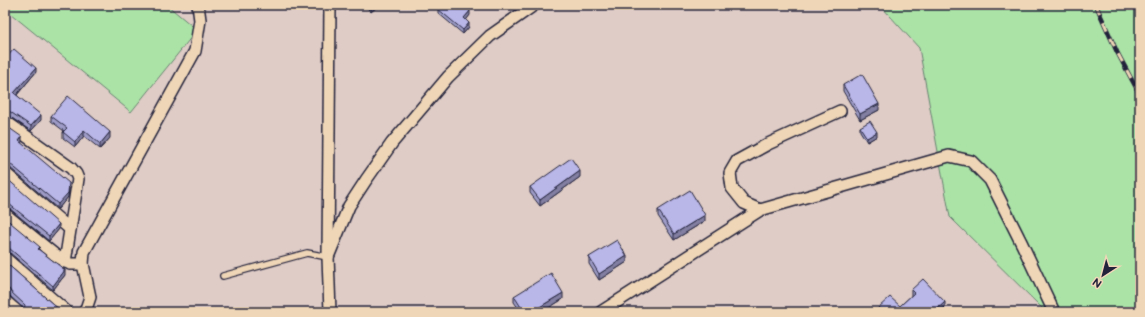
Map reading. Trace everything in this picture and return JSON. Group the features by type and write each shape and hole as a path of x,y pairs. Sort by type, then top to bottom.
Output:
{"street":[{"path":"85,312 90,297 83,264 84,252 195,51 200,20 198,5"},
{"path":"330,5 328,257 330,312"},
{"path":"328,257 349,206 392,143 448,77 490,36 534,5"},
{"path":"760,210 744,203 732,188 730,173 737,161 768,144 840,110"},
{"path":"5,121 71,168 76,174 78,179 65,262"},
{"path":"601,312 760,210 948,156 971,161 990,180 1054,312"},
{"path":"5,173 70,229"},
{"path":"5,214 65,262 70,264 83,264"},
{"path":"5,258 67,312"},
{"path":"5,301 18,312"}],"lane":[{"path":"223,276 307,253 328,257"}],"green space":[{"path":"5,5 167,5 197,30 131,112 5,9"},
{"path":"880,5 1140,5 1140,312 1046,312 950,217 919,48"}],"building":[{"path":"442,5 463,5 470,11 464,18 469,23 463,30 438,9"},
{"path":"14,49 36,68 14,93 41,115 31,126 6,109 5,110 5,59"},
{"path":"862,74 879,104 860,114 843,85"},
{"path":"68,96 110,132 100,144 84,130 75,142 63,132 67,128 51,116"},
{"path":"870,121 877,132 867,138 860,127"},
{"path":"5,125 22,137 19,141 69,183 68,193 58,204 9,163 5,162"},
{"path":"571,158 580,171 540,200 530,187"},
{"path":"5,177 59,224 49,236 9,204 5,203"},
{"path":"690,190 705,215 674,234 658,210"},
{"path":"5,218 40,247 38,249 65,270 53,286 9,248 5,247"},
{"path":"617,240 627,256 599,274 589,257"},
{"path":"5,262 62,312 22,312 24,311 25,305 5,286"},
{"path":"551,273 563,293 538,308 540,312 524,312 514,296"},
{"path":"923,279 945,302 934,312 880,312 881,311 878,308 890,297 900,306 914,293 911,290"},
{"path":"5,305 14,312 5,312"}],"railway":[{"path":"1096,5 1117,52 1140,95"}]}
